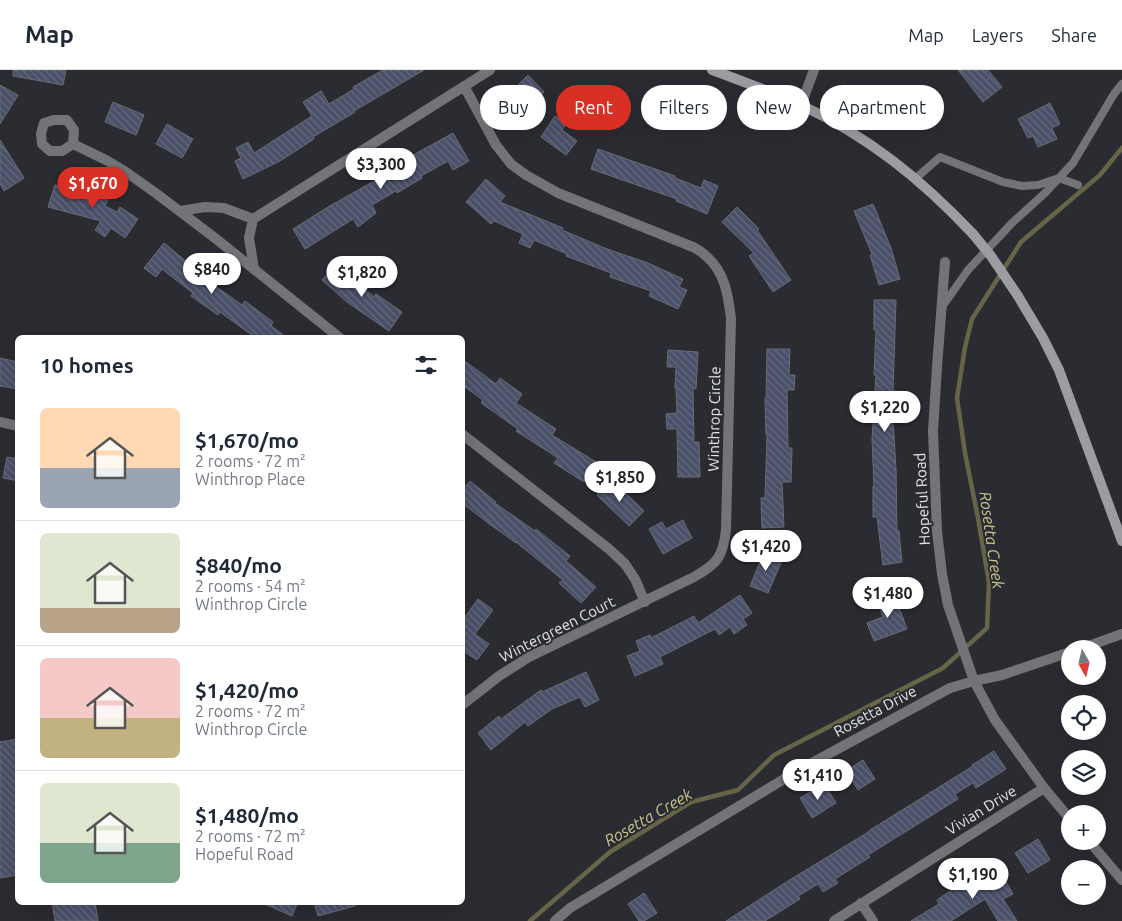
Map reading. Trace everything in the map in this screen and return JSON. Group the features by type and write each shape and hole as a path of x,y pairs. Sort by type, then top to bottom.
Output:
{"main road":[{"path":"712,70 750,85"},
{"path":"810,110 849,130 916,178 973,234 1001,270 1043,338 1058,370 1122,541"}],"street":[{"path":"254,270 249,238 253,219 490,70"},
{"path":"808,85 814,70"},
{"name":"Winthrop Circle","path":"464,86 496,145 511,164 558,193 693,246 707,256 725,281 731,318 726,530 724,545 718,559 707,569 645,602"},
{"path":"73,144 120,168 180,211 336,335"},
{"path":"180,211 205,207 224,208 253,219"},
{"name":"Hopeful Road","path":"945,262 934,431 937,531 948,606 974,680 995,720 1061,808"},
{"path":"0,422 15,425"},
{"path":"465,436 609,549 625,564 635,579 645,602"},
{"name":"Wintergreen Court","path":"465,701 529,657 645,602"},
{"path":"1105,640 1122,634"},
{"name":"Rosetta Drive","path":"555,921 570,908 798,770 950,688 974,680 1002,675 1061,655"},
{"name":"Vivian Drive","path":"834,921 1044,788"},
{"path":"1097,850 1122,880"},
{"path":"861,903 873,921"}],"lane":[{"path":"942,308 968,270 1012,223 1045,193 1073,163 1114,94 1122,84"},
{"path":"916,178 940,157 1003,182 1022,186 1038,185 1059,178 1078,184"}],"building":[{"path":"13,70 66,70 63,85 13,76"},
{"path":"383,70 424,70 354,111 280,161 243,179 235,161 241,158 236,148 248,142 254,153 312,116 303,102 321,91 329,104 354,89 353,87"},
{"path":"958,70 988,70 1002,87 983,102"},
{"path":"528,75 537,85 518,85"},
{"path":"0,85 18,95 0,124"},
{"path":"113,102 144,115 136,135 105,122"},
{"path":"1050,103 1060,124 1052,128 1057,139 1038,147 1033,136 1028,138 1018,119"},
{"path":"555,116 556,130 562,130 577,141 566,155 541,137"},
{"path":"167,124 193,139 182,158 156,144"},
{"path":"453,133 469,161 453,170 448,161 421,176 422,178 397,193 396,191 372,205 376,213 358,227 353,219 305,249 293,229 385,175 384,173 408,158"},
{"path":"0,140 24,178 4,191 0,184"},
{"path":"598,149 675,176 675,178 701,188 704,180 718,186 707,214 676,201 677,199 591,169"},
{"path":"486,179 505,196 500,202 563,228 562,230 607,249 648,263 683,279 679,287 687,290 678,309 649,296 651,291 610,277 611,273 566,256 567,254 534,240 530,248 519,243 523,234 494,221 491,224 466,202"},
{"path":"55,185 82,192 83,186 99,191 108,199 105,206 117,212 120,207 138,219 125,238 111,228 105,237 95,230 101,221 48,207"},
{"path":"873,204 891,248 900,279 879,285 870,255 872,254 854,211"},
{"path":"737,207 759,229 757,230 791,280 773,292 749,256 754,253 722,222"},
{"path":"164,243 194,268 192,270 242,305 245,301 273,322 271,326 284,335 252,335 220,312 218,315 191,296 193,293 162,269 156,277 144,268"},
{"path":"336,264 374,297 376,294 402,312 389,331 347,302 322,280"},
{"path":"874,300 896,300 893,391 897,391 895,420 893,420 897,531 899,531 902,562 883,565 877,517 873,517 872,439 876,375 874,375 876,330 874,330"},
{"path":"767,349 790,349 789,375 795,375 794,390 787,390 788,448 792,448 791,482 782,482 784,527 762,528 761,498 765,498 767,435 765,398"},
{"path":"668,350 698,352 696,389 693,388 694,442 699,442 700,477 678,477 677,429 667,429 666,414 677,413 676,367 667,367"},
{"path":"0,358 15,361 15,388 0,386"},
{"path":"465,361 496,384 500,378 522,394 516,403 556,429 552,435 596,462 584,482 554,463 558,458 516,431 518,429 481,403 483,400 465,387"},
{"path":"7,457 15,458 15,480 3,478"},
{"path":"612,480 644,511 629,526 597,495"},
{"path":"470,481 495,503 535,531 536,529 570,556 566,561 596,587 581,603 559,583 563,580 516,542 465,505 465,487"},
{"path":"683,520 692,538 663,554 649,529 662,522 666,529"},
{"path":"765,550 783,558 768,593 750,586"},
{"path":"894,594 907,629 874,641 867,623 883,617 877,600"},
{"path":"740,595 752,613 743,619 747,625 734,634 730,627 719,635 715,629 660,657 663,664 635,676 627,656 640,651 636,641 650,635 651,638 694,616 698,623"},
{"path":"478,599 493,610 475,634 489,644 477,660 465,652 465,617"},
{"path":"586,672 599,700 585,707 580,697 552,709 528,726 525,722 491,750 478,733 499,716 501,719 541,690 542,692"},
{"path":"15,740 15,876 0,878 0,742"},
{"path":"994,751 1006,769 976,788 973,783 955,794 958,799 868,855 870,857 835,879 838,883 823,892 818,884 798,896 800,899 765,921 726,921 973,766"},
{"path":"863,760 875,779 858,790 846,771"},
{"path":"824,784 836,803 812,818 800,798"},
{"path":"1038,839 1050,860 1028,873 1015,853"},
{"path":"998,868 1013,894 1003,899 1017,921 998,921 985,899 951,921 911,921 939,904 937,900 959,885 962,889"},
{"path":"644,893 657,913 644,921 639,921 628,904"},
{"path":"52,905 95,905 98,921 55,921"},
{"path":"267,905 297,905 292,916"},
{"path":"315,905 355,905 355,906 318,916"}],"waterway":[{"name":"Rosetta Creek","path":"530,921 610,852 691,802 738,790 774,755 943,668 987,628 989,582 965,453 957,398 965,347 972,319 1021,242 1100,175 1122,148"}]}
